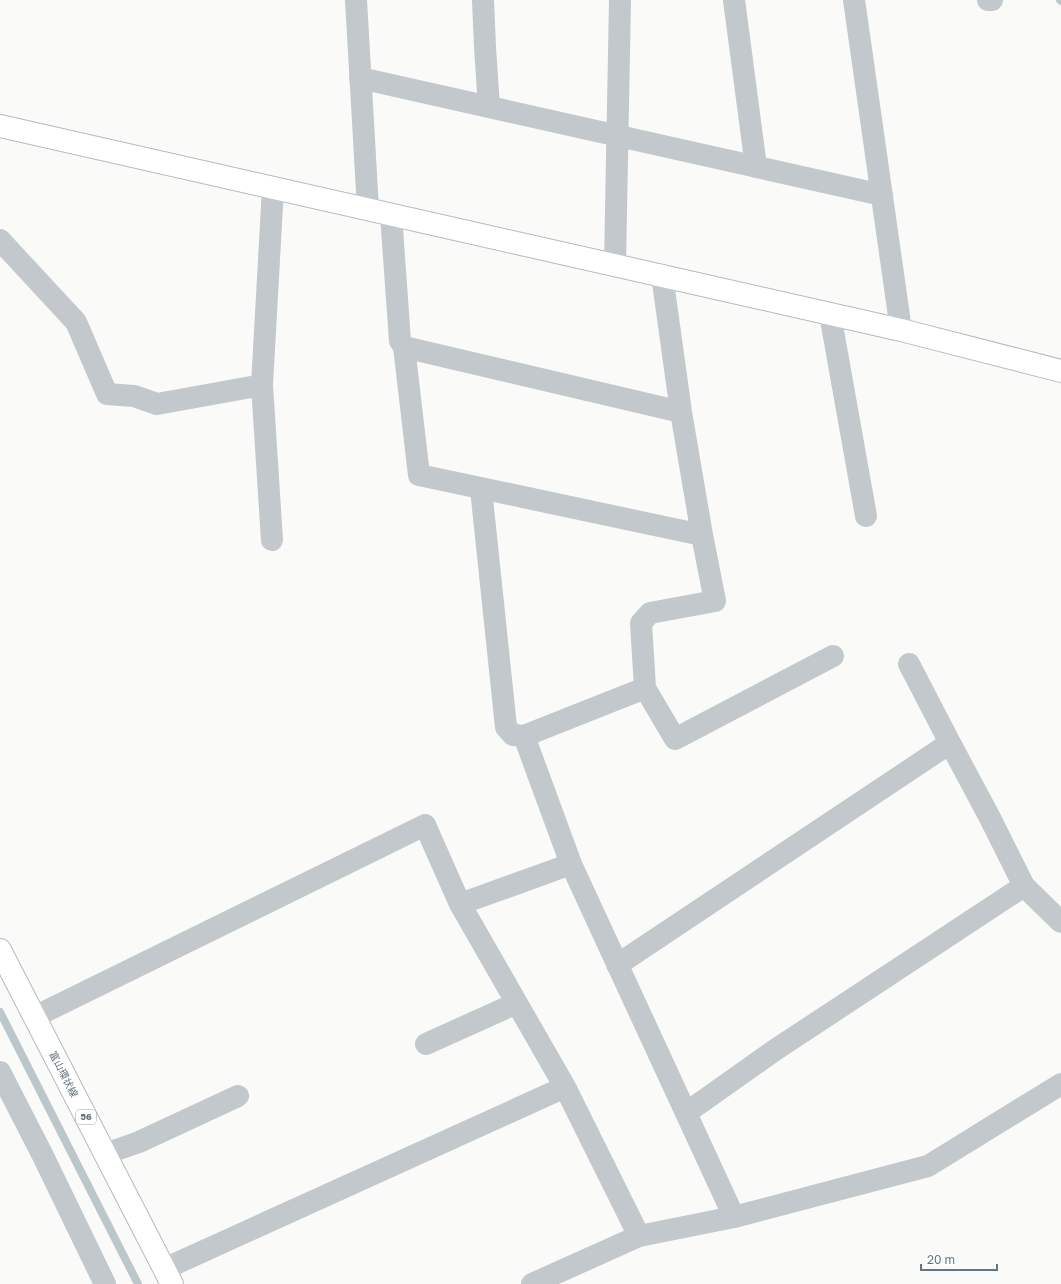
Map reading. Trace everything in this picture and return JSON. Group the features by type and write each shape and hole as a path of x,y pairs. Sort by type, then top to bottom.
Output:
{"street":[{"path":"356,0 368,209"},
{"path":"483,0 490,107"},
{"path":"615,265 620,0"},
{"path":"734,0 756,167"},
{"path":"854,0 901,330"},
{"path":"360,78 882,195"},
{"path":"0,126 901,330 1061,371"},
{"path":"272,540 262,385 273,188"},
{"path":"391,215 400,341 404,347 419,474 481,489 702,535"},
{"path":"0,240 76,322 107,394 134,396 156,404 262,385"},
{"path":"662,275 681,412 715,601 650,613 641,623 645,688 675,739 833,656"},
{"path":"830,314 866,516"},
{"path":"404,347 681,412"},
{"path":"481,489 506,727 513,735 524,736 645,688"},
{"path":"909,664 1024,886 1061,922"},
{"path":"524,736 571,864 734,1217"},
{"path":"617,965 950,743"},
{"path":"34,1017 425,824 460,904 565,1087 639,1236"},
{"path":"460,904 571,864"},
{"path":"686,1113 776,1050 1024,886"},
{"name":"富山環状線","path":"0,950 168,1276"},
{"path":"426,1044 517,1003"},
{"path":"0,1072 43,1156 105,1284"},
{"path":"532,1284 639,1236 734,1217 928,1166 1061,1084"},
{"path":"168,1276 565,1087"},
{"path":"105,1154 138,1142 238,1096"}],"waterway":[{"path":"0,1012 138,1284"}]}
